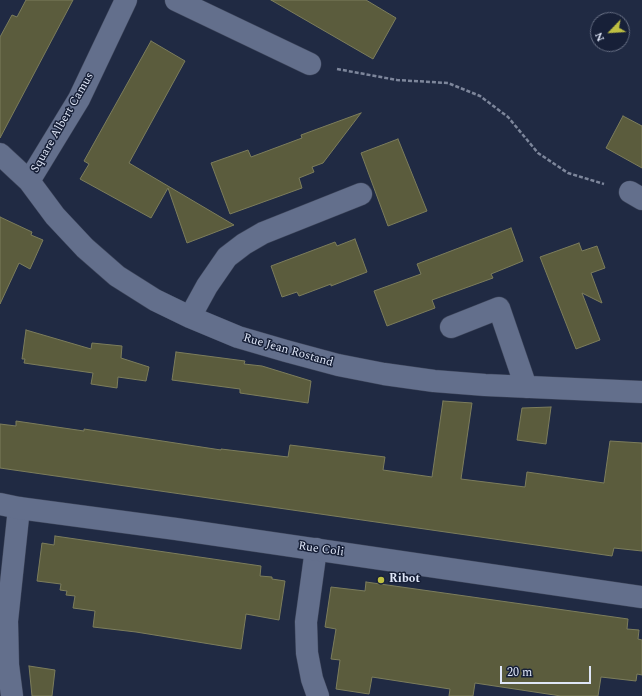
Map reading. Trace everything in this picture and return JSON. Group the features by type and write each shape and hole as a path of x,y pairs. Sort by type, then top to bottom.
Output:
{"street":[{"name":"Square Albert Camus","path":"29,181 80,99 126,0"},
{"path":"176,0 310,64"},
{"name":"Rue Jean Rostand","path":"0,154 29,181 56,216 85,248 117,276 155,300 190,317 238,336 338,365 384,374 434,381 485,385 642,392"},
{"path":"190,317 207,286 227,257 244,244 263,233 361,194"},
{"path":"451,327 499,308 526,387"},
{"path":"10,506 7,621 8,665 12,696"},
{"name":"Rue Coli","path":"10,506 642,597"},
{"path":"316,549 306,622 307,653 312,679 318,696"}],"path":[{"path":"310,64 397,80 448,83 480,96 508,117 538,153 568,173 636,195"}],"building":[{"path":"26,0 73,0 0,138 0,37 12,15 17,17"},
{"path":"271,0 366,0 396,18 373,59"},
{"path":"151,41 185,61 129,163 234,225 187,243 168,188 151,218 80,179 89,164 84,161"},
{"path":"361,113 323,163 312,167 314,172 299,178 302,188 230,214 211,163 248,150 251,157 302,138 301,135"},
{"path":"623,116 642,126 642,168 606,148"},
{"path":"398,139 427,211 388,226 361,153"},
{"path":"0,217 32,232 31,235 43,240 30,269 19,263 0,304"},
{"path":"511,228 523,261 491,274 493,278 432,300 435,308 387,326 374,291 421,274 417,264"},
{"path":"355,239 367,272 331,286 331,284 299,296 297,292 282,297 271,266 335,242 337,246"},
{"path":"579,243 582,251 597,246 605,268 591,273 602,303 582,293 600,340 576,349 540,257"},
{"path":"26,330 91,349 92,343 122,346 121,358 149,367 146,381 118,377 117,388 91,384 93,373 24,363 25,359 22,359"},
{"path":"176,352 245,361 244,364 262,366 311,381 308,403 240,393 240,389 172,380"},
{"path":"443,401 472,403 461,479 525,487 527,472 604,483 610,441 642,443 642,551 614,548 612,556 0,468 0,424 16,426 16,421 84,431 84,429 221,450 288,457 290,445 385,457 383,470 432,477"},
{"path":"551,407 546,444 517,440 522,408"},
{"path":"55,536 261,566 260,576 272,577 272,579 285,581 279,620 246,614 241,649 136,632 93,627 95,611 73,608 75,596 66,595 67,591 60,590 61,584 37,581 42,543 54,545"},
{"path":"366,582 628,619 627,629 639,630 638,639 642,640 642,675 637,674 636,681 601,677 598,696 561,696 475,683 473,696 449,696 450,689 372,677 369,694 336,689 340,660 331,659 336,629 325,627 331,587 365,591"},
{"path":"29,666 55,670 52,696 32,696"}],"place":[{"name":"Ribot","path":"381,580"}]}
